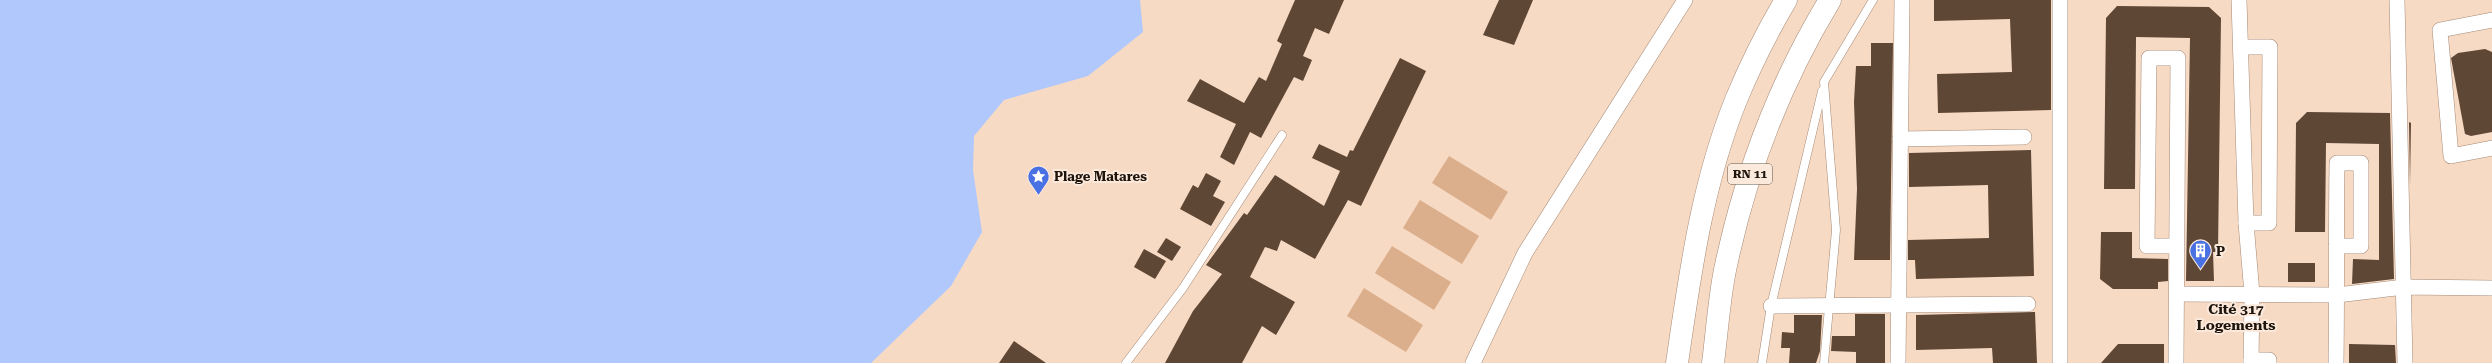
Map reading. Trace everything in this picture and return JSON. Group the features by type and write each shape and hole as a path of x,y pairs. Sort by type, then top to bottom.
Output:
{"highway":[{"name":"RN 11","path":"1677,363 1695,245 1721,142 1736,100 1766,34 1786,0"},
{"name":"RN 11","path":"1713,363 1725,272 1739,208 1755,156 1779,95 1830,0"}],"street":[{"path":"1473,363 1525,253 1684,0"},
{"path":"1898,363 1902,0"},
{"path":"2060,0 2060,363"},
{"path":"2239,0 2246,223 2252,294 2250,362 2268,360 2269,363"},
{"path":"2397,0 2404,287 2404,363"},
{"path":"2492,20 2440,30 2451,156 2492,148"},
{"path":"2241,47 2270,47 2270,223 2246,223"},
{"path":"2176,363 2178,294 2178,58 2149,58 2147,246 2177,246"},
{"path":"1900,139 2024,138"},
{"path":"2336,246 2361,246 2361,162 2337,163 2336,246 2337,295 2336,363"},
{"path":"2178,294 2337,295 2404,287 2492,288"},
{"path":"1771,306 2028,304"}],"lane":[{"path":"1762,363 1771,306 1824,82 1873,0"},
{"path":"1824,82 1836,230 1824,363"},
{"path":"1126,363 1183,288 1282,135"}],"shaded area":[{"path":"1449,156 1508,192 1491,220 1432,183"},
{"path":"1420,200 1479,236 1462,264 1403,228"},
{"path":"1392,246 1451,282 1434,310 1375,273"},
{"path":"1364,288 1423,325 1406,352 1347,316"}],"water":[{"path":"0,0 1140,0 1143,32 1088,76 1004,100 974,136 973,170 982,232 951,286 871,363 0,363"}],"building":[{"path":"1295,0 1344,0 1329,34 1315,28 1303,56 1312,60 1303,81 1294,77 1261,138 1250,132 1234,165 1220,157 1236,124 1187,101 1200,79 1244,103 1259,77 1266,81 1282,44 1277,41"},
{"path":"1499,0 1533,0 1514,45 1483,35"},
{"path":"1934,0 2051,0 2051,110 1938,113 1937,74 2012,72 2010,19 1934,21"},
{"path":"2117,6 2209,7 2221,18 2218,252 2213,252 2214,281 2186,281 2190,38 2136,37 2135,189 2104,189 2106,18"},
{"path":"1871,43 1893,43 1890,260 1854,260 1857,189 1854,102 1856,66 1871,66"},
{"path":"2485,49 2492,52 2492,132 2471,136 2465,134 2451,58 2458,53"},
{"path":"1400,58 1426,71 1361,206 1348,200 1315,259 1281,240 1277,251 1265,247 1250,277 1295,302 1276,335 1262,326 1242,363 1165,363 1193,311 1222,274 1206,265 1244,213 1247,215 1275,175 1324,206 1340,171 1312,158 1319,144 1347,157 1350,150 1353,151"},
{"path":"2307,112 2390,113 2394,279 2352,284 2353,259 2379,260 2379,144 2326,143 2325,232 2295,232 2296,123"},
{"path":"2409,122 2411,123 2410,185"},
{"path":"2031,150 2034,276 1916,279 1915,260 1908,260 1908,240 1989,238 1988,185 1909,187 1909,153"},
{"path":"1206,173 1221,181 1213,196 1225,202 1211,226 1180,209 1193,185 1198,188"},
{"path":"2101,232 2132,232 2132,258 2168,259 2168,281 2158,282 2158,289 2113,289 2100,279"},
{"path":"1166,238 1181,247 1172,261 1157,252"},
{"path":"1144,249 1166,261 1155,279 1134,267"},
{"path":"2288,263 2315,263 2315,282 2288,282"},
{"path":"2035,312 2037,363 1993,363 1992,348 1916,350 1916,315"},
{"path":"1855,314 1885,314 1885,363 1856,363 1856,352 1831,351 1832,336 1855,336"},
{"path":"1794,315 1822,315 1820,351 1816,363 1789,363 1790,348 1781,348 1782,332 1794,333"},
{"path":"1014,341 1046,363 999,363"},
{"path":"2118,344 2164,344 2164,363 2101,363"},
{"path":"2349,344 2395,345 2396,363 2349,363"}],"place":[{"name":"Plage Matares","path":"1039,196"},
{"name":"P","path":"2200,270"}],"district":[{"name":"Cité 317 Logements","path":"2236,318"}]}
